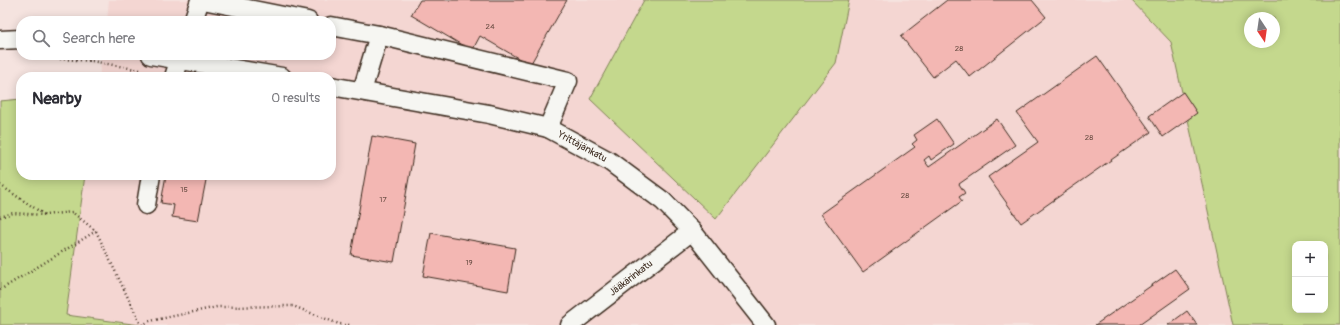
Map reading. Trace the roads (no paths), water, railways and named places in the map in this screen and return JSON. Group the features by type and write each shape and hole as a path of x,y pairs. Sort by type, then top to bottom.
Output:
{"street":[{"path":"195,16 202,0 283,16"},
{"path":"336,27 379,35 568,81 548,128"},
{"path":"362,91 379,35"},
{"path":"0,40 16,39"},
{"path":"148,63 164,60"},
{"path":"176,72 179,60"},
{"path":"195,60 256,72"},
{"name":"Yrittäjänkatu","path":"336,87 489,114 548,128 609,161 663,201 692,231 766,325"},
{"path":"146,205 150,180"},
{"name":"Jääkärinkatu","path":"570,325 692,231"}]}
